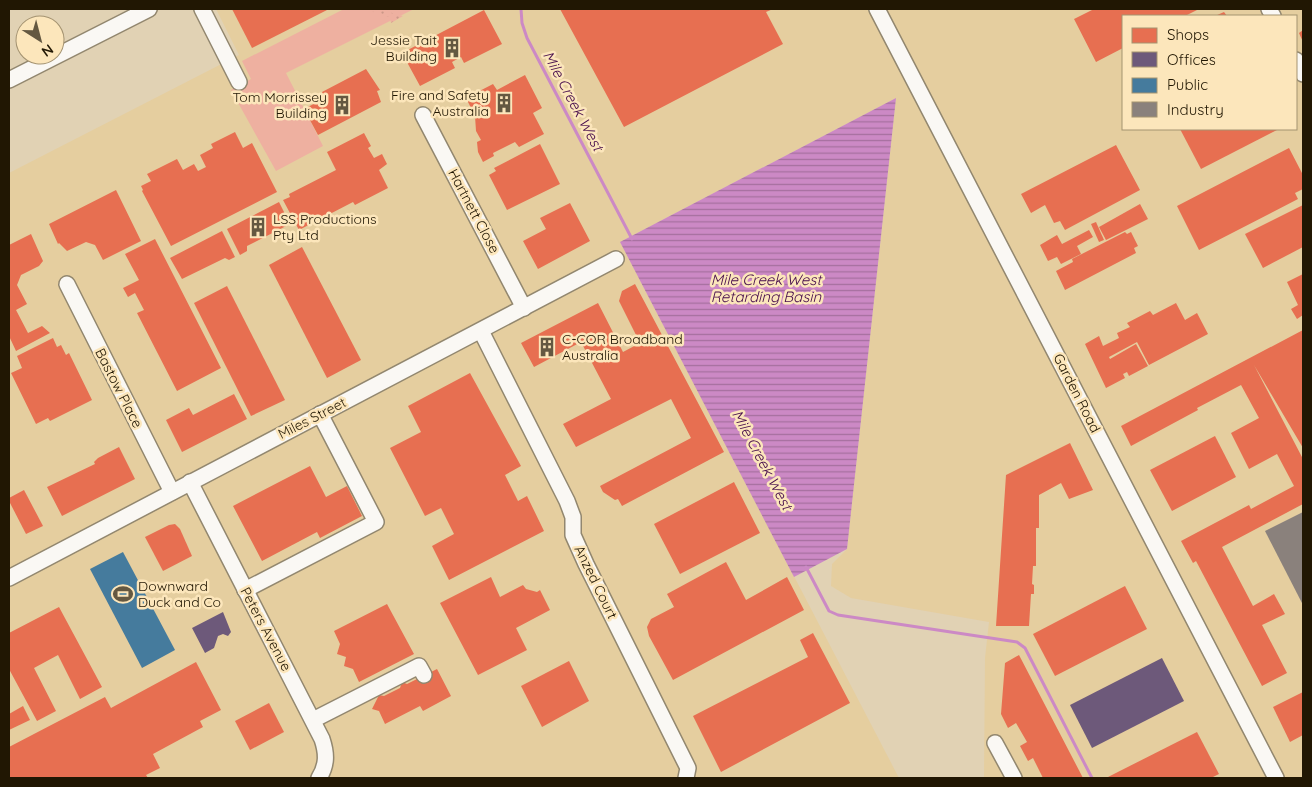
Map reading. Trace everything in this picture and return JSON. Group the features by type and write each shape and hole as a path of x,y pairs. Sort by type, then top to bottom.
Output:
{"street":[{"path":"9,80 149,9"},
{"path":"202,9 240,82"},
{"name":"Garden Road","path":"878,9 1276,778"},
{"path":"1297,62 1303,74"},
{"name":"Hartnett Close","path":"423,115 524,308"},
{"name":"Miles Street","path":"9,578 616,259"},
{"name":"Bastow Place","path":"67,284 172,492"},
{"name":"Anzed Court","path":"481,331 567,501 573,517 573,535 688,768 686,778"},
{"path":"245,590 376,522 320,414"},
{"name":"Peters Avenue","path":"190,482 322,739 326,753 325,768 319,778"},
{"path":"313,720 419,666 424,675"},
{"path":"995,743 1014,778"}],"shaded area":[{"path":"216,9 1303,9 1303,778 984,778 985,658 989,622 851,598 831,586 832,564 847,549 896,98 620,242 899,778 9,778 9,173 239,55"},
{"path":"344,9 414,9 286,73 323,146 276,171 231,90 251,79 242,61"},
{"path":"370,9 387,9 393,14 403,16 391,23 390,17 376,14"}],"water":[{"name":"Mile Creek West Retarding Basin","path":"896,98 847,549 794,577 620,242"}],"building: Shops":[{"path":"232,9 329,9 252,48"},
{"path":"560,9 773,9 766,12 783,44 624,127"},
{"path":"1094,9 1199,9 1187,15 1122,15 1122,49 1096,62 1074,19"},
{"name":"Jessie Tait Building","path":"484,10 502,44 464,63 461,57 452,62 455,68 420,86 402,53"},
{"path":"1303,30 1303,42 1299,33"},
{"name":"Tom Morrissey Building","path":"366,69 380,90 377,91 381,102 318,135 304,109 325,98 322,92"},
{"name":"Fire and Safety Australia","path":"525,75 542,108 533,113 544,134 519,147 515,142 493,153 494,156 483,162 478,152 477,142 481,140 476,131 475,116 466,98 493,84 497,90"},
{"path":"1181,130 1277,130 1201,169"},
{"path":"235,132 243,148 252,143 277,192 171,246 142,191 141,186 151,181 147,174 177,159 183,170 194,164 198,171 206,167 200,155 213,148 211,144"},
{"path":"364,133 371,146 368,148 374,158 382,154 387,164 379,170 388,188 355,205 353,202 299,230 283,200 290,197 289,194 336,170 327,152"},
{"path":"540,144 560,184 507,210 489,175 496,171 494,168"},
{"path":"1116,145 1140,190 1065,230 1060,221 1054,223 1045,205 1031,213 1021,194"},
{"path":"1289,148 1303,175 1303,189 1295,193 1298,199 1199,250 1177,206"},
{"path":"116,190 141,241 103,260 95,245 86,242 67,251 58,244 49,224"},
{"name":"LSS Productions Pty Ltd","path":"279,202 290,224 247,246 247,251 240,255 227,229"},
{"path":"570,203 590,241 538,269 523,241 546,229 540,218"},
{"path":"1140,204 1148,219 1106,240 1099,227"},
{"path":"1303,205 1303,247 1263,268 1245,234"},
{"path":"1096,222 1104,240 1099,242 1091,224"},
{"path":"1089,230 1093,237 1077,246 1081,254 1061,264 1057,257 1048,261 1040,245 1057,235 1062,244"},
{"path":"222,231 235,257 229,260 225,258 182,279 170,258"},
{"path":"1125,232 1127,234 1131,232 1138,246 1134,248 1136,253 1065,290 1056,271 1073,262 1072,259"},
{"path":"31,234 43,261 39,266 21,275 17,285 27,304 16,310 28,333 42,326 50,333 16,351 9,336 9,245"},
{"path":"155,239 221,368 177,391 137,313 144,310 135,293 128,297 123,288 139,280 125,254"},
{"path":"302,247 361,360 327,378 269,265"},
{"path":"1303,274 1303,315 1297,319 1291,309 1298,305 1287,282"},
{"path":"635,284 724,452 622,506 618,499 615,500 603,492 600,486 691,438 671,399 576,447 563,424 611,399 581,342 534,367 521,343 598,303 623,352 640,343 619,301 622,291"},
{"path":"227,286 285,400 251,416 194,303"},
{"path":"1176,303 1185,320 1197,313 1208,334 1149,365 1137,342 1109,357 1110,359 1136,344 1148,366 1129,376 1127,372 1123,374 1125,378 1106,388 1085,344 1099,336 1103,346 1119,338 1117,333 1130,327 1127,323 1150,311 1153,315"},
{"path":"1303,330 1303,448 1254,365 1303,459 1303,504 1222,547 1253,606 1274,594 1285,614 1262,625 1287,673 1262,686 1196,561 1193,563 1181,541 1249,505 1251,509 1294,486 1277,454 1249,469 1231,433 1259,418 1241,385 1131,446 1121,426"},
{"path":"53,338 57,347 61,345 66,355 69,353 92,400 50,421 48,418 36,424 11,373 22,368 17,356"},
{"path":"470,373 521,466 505,475 518,501 527,496 544,531 449,580 432,546 454,534 441,508 425,516 390,448 421,432 408,406"},
{"path":"234,394 247,419 182,452 166,420 189,408 193,415"},
{"path":"1215,436 1236,477 1172,511 1150,470"},
{"path":"1070,443 1093,490 1069,499 1061,483 1039,495 1039,528 1036,528 1036,566 1033,566 1032,584 1034,585 1034,594 1031,594 1029,626 996,626 1006,475"},
{"path":"119,447 135,479 62,516 47,487 95,464 94,462 98,458"},
{"path":"310,466 326,497 347,486 362,516 320,538 317,532 262,561 233,506"},
{"path":"734,482 760,533 680,574 654,524"},
{"path":"24,490 43,526 26,534 9,501 9,498"},
{"path":"175,524 180,529 192,556 163,571 145,537"},
{"path":"726,562 746,600 787,577 804,610 673,680 649,636 647,627 651,619 674,607 667,594"},
{"path":"491,577 500,597 523,585 526,589 537,592 540,590 550,610 516,628 527,650 478,675 440,603"},
{"path":"1125,586 1147,629 1055,676 1033,634"},
{"path":"387,604 414,654 359,682 353,669 344,666 346,657 337,654 340,644 334,631"},
{"path":"59,607 102,687 80,699 58,655 34,668 56,711 37,721 9,669 9,633"},
{"path":"813,633 850,703 721,772 693,716 808,657 800,640"},
{"path":"1019,655 1083,778 1043,778 1033,758 1028,761 1020,746 1027,742 1016,723 1008,728 1001,714 1005,663"},
{"path":"569,661 589,701 542,727 521,686"},
{"path":"196,662 221,710 200,721 203,727 153,754 160,768 146,775 148,778 9,778 9,747 105,697 111,708"},
{"path":"437,669 451,696 423,711 420,706 385,724 379,711 372,709 379,695 384,696 400,688 402,682 407,684"},
{"path":"1303,692 1303,735 1290,742 1273,707"},
{"path":"269,703 284,732 250,750 235,721"},
{"path":"23,706 30,720 9,730 9,714"},
{"path":"1197,732 1219,774 1211,778 1106,778"}],"building: Offices":[{"path":"223,612 231,632 228,636 223,634 218,636 214,648 205,653 192,628"},
{"path":"1162,658 1184,701 1092,748 1070,705"}],"building: Public":[{"path":"123,552 175,650 142,668 90,569"}],"building: Industry":[{"path":"1303,512 1303,605 1265,531"}],"waterway":[{"name":"Mile Creek West","path":"521,9 522,23 527,38 632,239"},
{"name":"Mile Creek West","path":"806,567 829,611 838,615 1017,642 1025,648 1092,778"}],"place":[{"name":"Jessie Tait Building","path":"452,48"},
{"name":"Fire and Safety Australia","path":"504,103"},
{"name":"Tom Morrissey Building","path":"342,105"},
{"name":"LSS Productions Pty Ltd","path":"258,227"},
{"name":"C-COR Broadband Australia","path":"547,347"},
{"name":"Downward Duck and Co","path":"123,594"}]}
